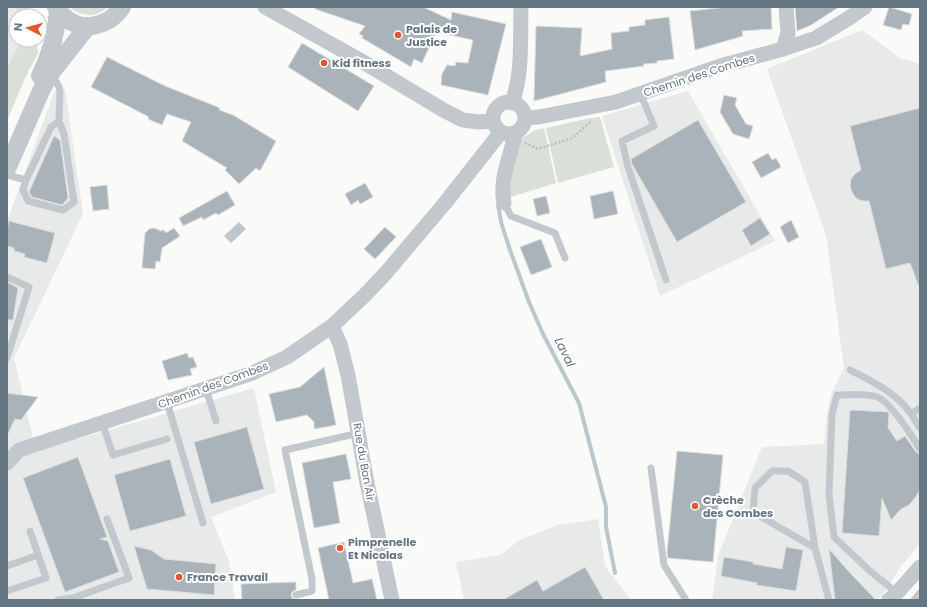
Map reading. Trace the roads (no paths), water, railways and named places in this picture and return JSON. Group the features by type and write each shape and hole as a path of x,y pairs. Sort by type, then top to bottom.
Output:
{"street":[{"path":"57,10 70,21 78,25 96,26 110,20 122,7"},
{"path":"265,7 358,59 445,111 464,120 510,127"},
{"path":"512,103 516,93 520,67 521,7"},
{"path":"783,49 788,33 786,7"},
{"name":"Chemin des Combes","path":"7,462 19,450 250,374 287,357 332,326 364,296 385,274 510,127 539,117 616,102 720,66 783,49 816,38 850,18 865,7"},
{"path":"7,150 52,48 56,31 57,10"},
{"path":"7,169 41,91 51,73 88,26"},
{"path":"504,203 502,182 513,145 510,127 521,108 512,103 502,104 498,107 493,116 510,127"},
{"name":"Rue du Bon Air","path":"332,326 343,352 367,483 392,600"},
{"path":"893,596 920,567"}],"lane":[{"path":"51,73 59,86 60,91 59,121 64,134 74,202 63,210 28,201 24,190 26,180 51,127 59,121"},
{"path":"640,93 654,126 622,141 628,167 666,280"},
{"path":"7,175 26,180"},
{"path":"504,203 511,216 555,234 565,258"},
{"path":"7,277 29,287 7,358"},
{"path":"850,370 891,393 904,405 920,428"},
{"path":"206,389 216,421"},
{"path":"893,596 859,560 834,537 829,495 832,414 837,395 863,395 878,398 897,415 920,449"},
{"path":"167,402 203,523"},
{"path":"910,414 920,408"},
{"path":"102,422 113,455 167,439"},
{"path":"296,595 312,591 312,579 285,450 358,433"},
{"path":"651,468 664,565 686,600"},
{"path":"815,548 753,512 755,488 772,471 788,471 805,482 815,548 829,600"},
{"path":"58,600 73,598 128,578 106,519"},
{"path":"8,589 46,578 30,531"},
{"path":"7,566 38,555"},
{"path":"914,600 920,594"}],"waterway":[{"name":"Laval","path":"498,204 501,222 529,302 543,334 579,403 606,507 606,527 615,573"}],"place":[{"name":"Palais de Justice","path":"398,35"},
{"name":"Kid fitness","path":"324,63"},
{"name":"Crèche des Combes","path":"695,506"},
{"name":"Pimprenelle Et Nicolas","path":"340,548"},
{"name":"France Travail","path":"179,577"}]}
